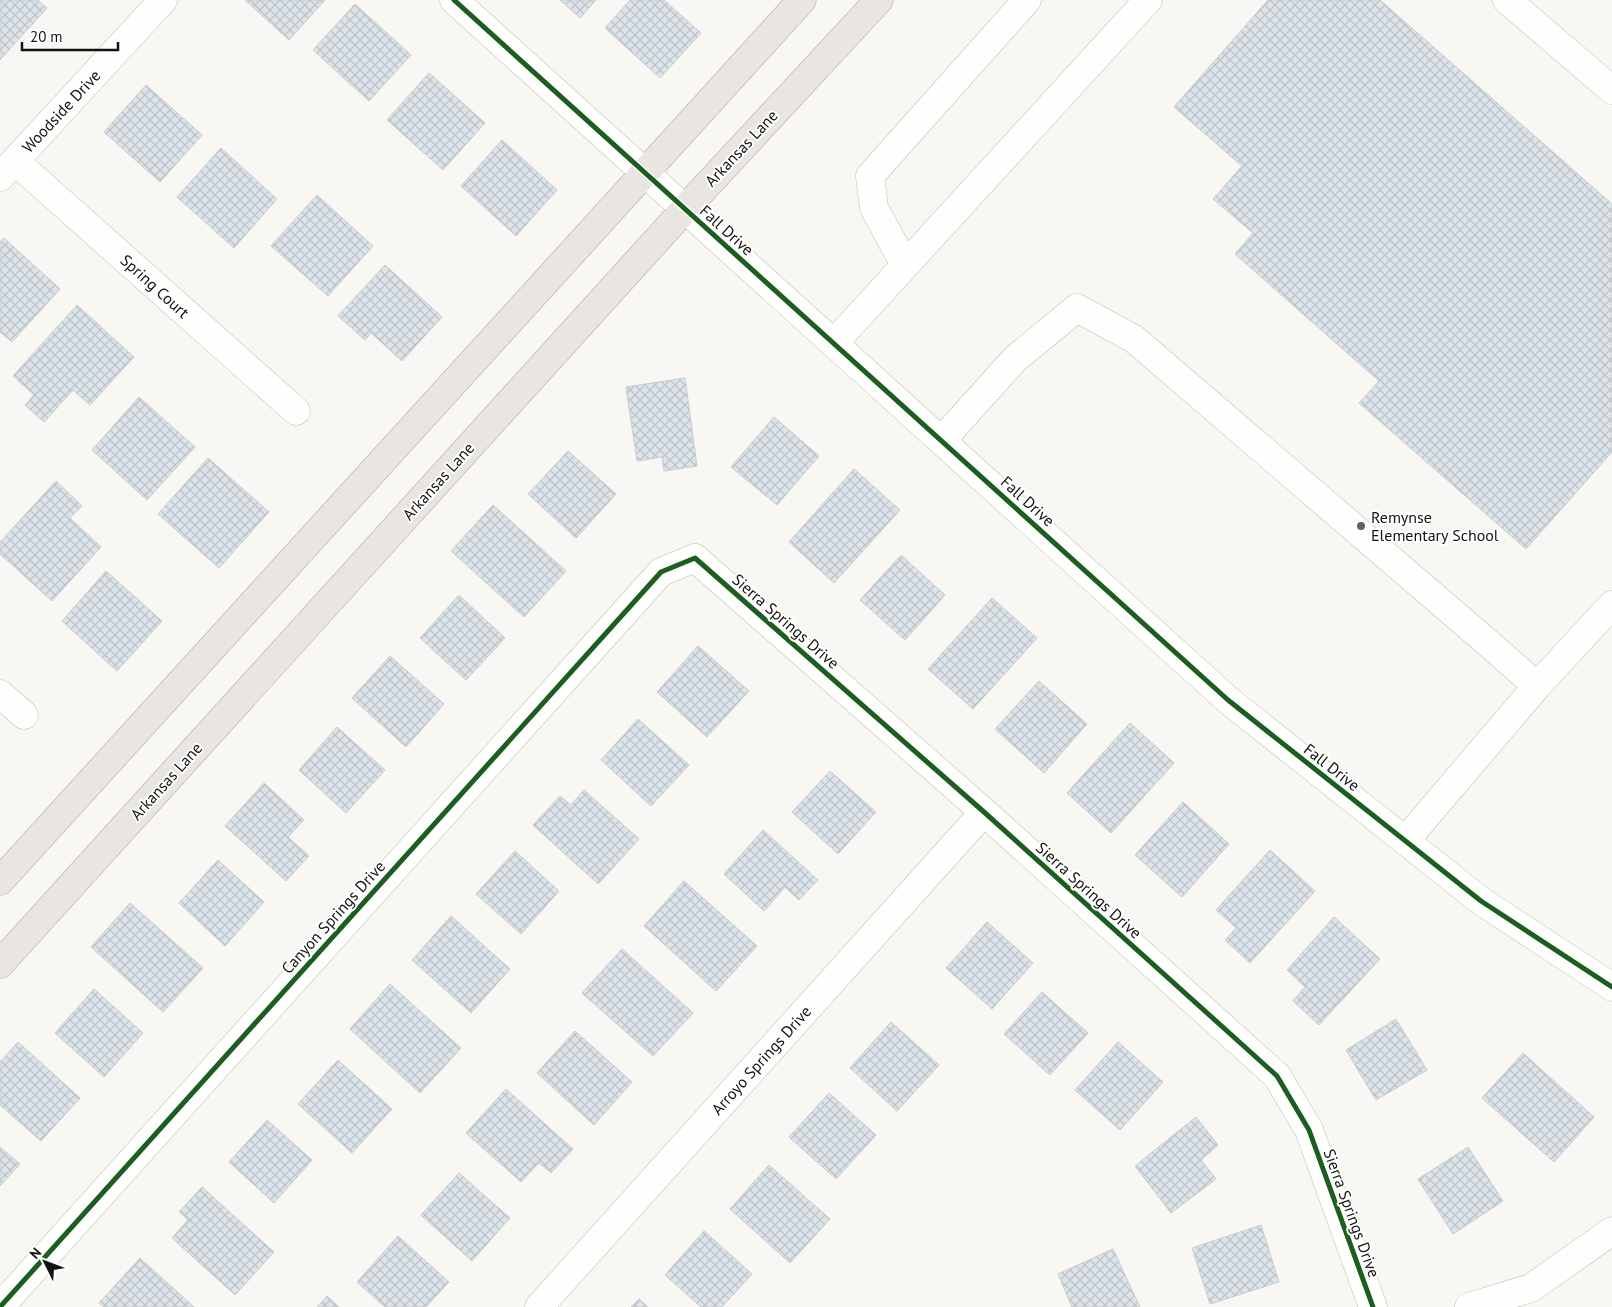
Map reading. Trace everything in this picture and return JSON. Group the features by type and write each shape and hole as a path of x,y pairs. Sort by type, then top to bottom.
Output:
{"main road":[{"path":"0,881 802,0"},
{"name":"Arkansas Lane","path":"0,964 685,209 879,0"}],"street":[{"name":"Woodside Drive","path":"7,169 162,0"},
{"name":"Fall Drive","path":"454,0 1228,700 1482,901 1612,987"},
{"path":"905,265 874,208 870,176 1026,0"},
{"path":"834,343 1148,0"},
{"path":"1507,0 1612,90"},
{"name":"Spring Court","path":"7,169 296,411"},
{"path":"942,440 1015,359 1078,308 1134,339 1537,686"},
{"name":"Sierra Springs Drive","path":"695,558 984,812 1277,1076 1309,1130 1373,1307"},
{"name":"Canyon Springs Drive","path":"0,1307 660,572 695,558"},
{"path":"1405,840 1537,686 1612,605"},
{"path":"0,694 24,715"},
{"name":"Arroyo Springs Drive","path":"539,1307 984,812"},
{"path":"1469,1307 1531,1288 1612,1231"}],"building":[{"path":"0,0 38,0 47,8 0,60"},
{"path":"245,0 325,0 289,40"},
{"path":"560,0 596,0 580,18"},
{"path":"630,0 664,0 701,33 660,78 605,28"},
{"path":"1268,0 1380,0 1612,204 1612,452 1526,549 1359,403 1379,381 1235,254 1253,233 1213,199 1242,166 1174,107"},
{"path":"355,4 411,55 369,101 313,50"},
{"path":"429,73 485,123 443,170 387,120"},
{"path":"146,85 202,135 160,182 104,132"},
{"path":"502,140 557,190 516,236 461,186"},
{"path":"221,148 277,199 234,248 177,197"},
{"path":"317,195 373,246 328,296 271,246"},
{"path":"4,238 60,289 12,342 0,332 0,242"},
{"path":"385,265 442,317 402,361 371,333 365,340 338,316"},
{"path":"77,305 134,357 90,405 73,390 44,422 25,405 34,395 13,376"},
{"path":"685,378 697,466 664,471 662,457 637,461 626,387"},
{"path":"139,397 195,447 147,500 92,450"},
{"path":"774,417 819,456 777,505 731,467"},
{"path":"568,451 616,494 576,538 528,494"},
{"path":"208,458 269,512 219,568 158,514"},
{"path":"854,469 900,510 834,583 789,542"},
{"path":"56,481 82,506 70,518 101,547 52,601 0,554 0,542"},
{"path":"493,505 566,571 524,617 451,551"},
{"path":"901,555 945,595 905,640 860,600"},
{"path":"106,571 162,621 117,671 62,621"},
{"path":"459,595 505,638 466,680 420,638"},
{"path":"992,598 1037,638 973,709 928,669"},
{"path":"698,646 749,691 707,737 657,692"},
{"path":"390,656 444,704 406,747 352,698"},
{"path":"1039,681 1087,724 1044,773 995,729"},
{"path":"638,719 689,765 651,806 601,760"},
{"path":"1130,723 1174,763 1111,833 1067,793"},
{"path":"337,727 385,770 346,813 299,770"},
{"path":"830,771 876,812 838,854 792,812"},
{"path":"264,783 304,820 288,837 309,856 286,881 225,826"},
{"path":"584,790 639,839 598,884 533,825 560,796 571,805"},
{"path":"1183,802 1229,844 1182,897 1135,855"},
{"path":"763,830 818,880 799,900 785,887 764,911 724,874"},
{"path":"1270,850 1315,891 1250,963 1225,940 1236,928 1216,910"},
{"path":"515,851 559,891 521,934 476,894"},
{"path":"218,860 264,902 225,946 179,903"},
{"path":"684,881 757,946 716,991 644,926"},
{"path":"130,903 203,968 163,1012 91,947"},
{"path":"451,916 510,969 471,1013 412,960"},
{"path":"1334,917 1380,959 1319,1025 1293,1001 1305,987 1287,970"},
{"path":"987,922 1033,963 992,1009 946,968"},
{"path":"622,949 693,1013 653,1056 582,993"},
{"path":"390,984 461,1048 420,1093 350,1029"},
{"path":"94,989 143,1033 104,1077 55,1033"},
{"path":"1042,992 1088,1033 1050,1075 1004,1034"},
{"path":"1396,1019 1427,1070 1376,1100 1346,1050"},
{"path":"891,1022 939,1065 897,1111 850,1068"},
{"path":"575,1031 632,1082 594,1125 537,1073"},
{"path":"18,1042 80,1098 41,1141 0,1105 0,1062"},
{"path":"1118,1042 1163,1082 1120,1130 1075,1090"},
{"path":"1523,1053 1594,1117 1554,1162 1482,1098"},
{"path":"338,1060 392,1109 352,1153 298,1104"},
{"path":"506,1089 573,1149 551,1173 539,1163 521,1182 466,1133"},
{"path":"829,1093 876,1135 836,1179 789,1137"},
{"path":"1196,1117 1218,1145 1201,1160 1216,1179 1171,1213 1135,1166"},
{"path":"267,1120 312,1160 274,1203 229,1162"},
{"path":"0,1147 20,1164 0,1186"},
{"path":"1468,1147 1503,1201 1453,1234 1418,1179"},
{"path":"769,1165 830,1219 790,1263 730,1209"},
{"path":"459,1173 510,1218 472,1261 421,1215"},
{"path":"202,1187 274,1252 235,1295 172,1238 188,1220 179,1212"},
{"path":"1261,1225 1279,1282 1210,1304 1192,1248"},
{"path":"704,1231 752,1274 722,1307 701,1307 665,1275"},
{"path":"398,1236 449,1282 426,1307 385,1307 357,1282"},
{"path":"1113,1249 1140,1307 1072,1307 1058,1274"},
{"path":"140,1258 194,1307 104,1307 99,1303"},
{"path":"327,1296 339,1307 317,1307"},
{"path":"639,1299 648,1307 631,1307"}],"cycle path":[{"path":"454,0 1228,700 1481,901 1612,987"},
{"path":"0,1307 661,572 695,558 984,812 1277,1076 1309,1130 1373,1307"}],"place":[{"name":"Remynse Elementary School","path":"1361,526"}]}
